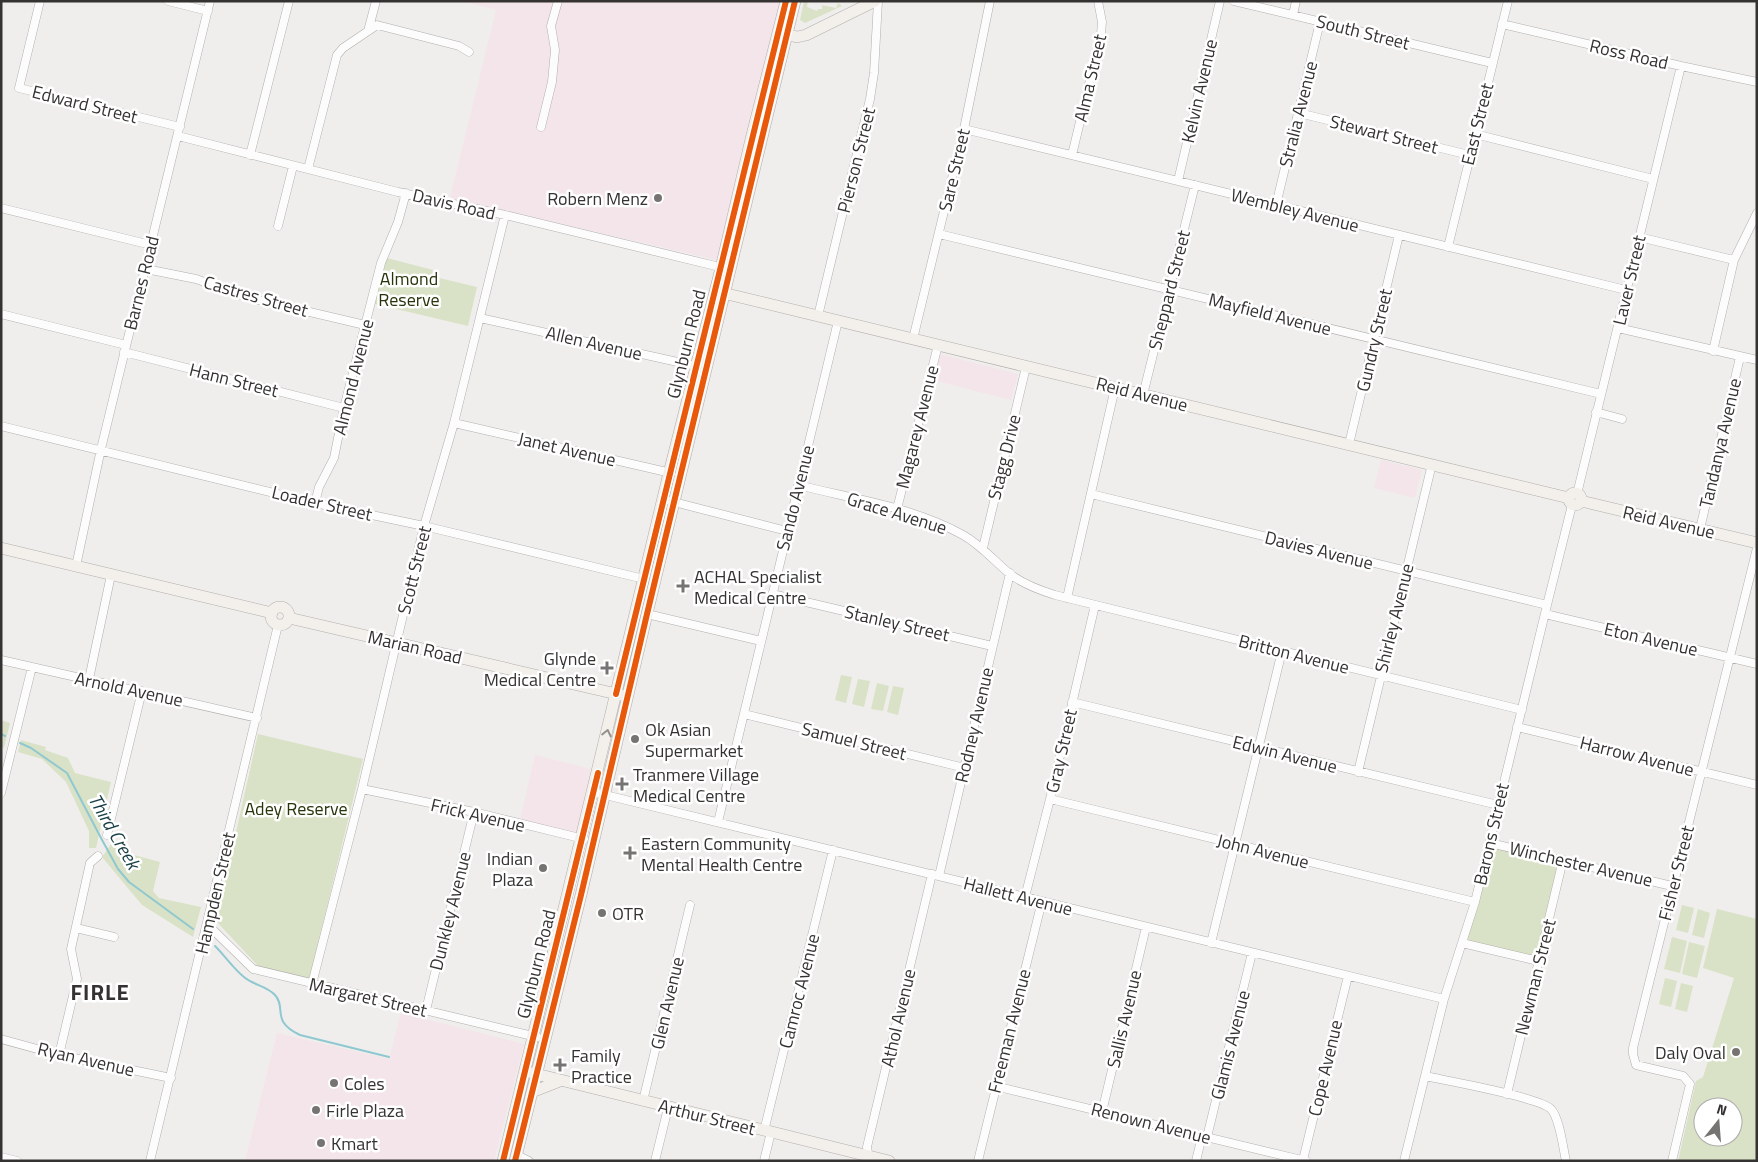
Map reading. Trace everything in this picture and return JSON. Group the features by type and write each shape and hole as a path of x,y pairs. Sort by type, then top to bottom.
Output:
{"street":[{"name":"Edward Street","path":"40,1 19,88 180,127"},
{"path":"168,1 208,10"},
{"name":"Barnes Road","path":"76,566 101,449 210,1"},
{"path":"250,154 289,1"},
{"path":"368,31 376,1"},
{"path":"541,127 552,82 555,50 552,26 558,1"},
{"name":"Glynburn Road","path":"599,793 616,694 663,499 675,474 726,269 782,34 786,1"},
{"name":"Glynburn Road","path":"782,34 795,1"},
{"path":"782,34 797,37 806,35 876,1"},
{"name":"Pierson Street","path":"818,316 870,99 874,73 876,1"},
{"name":"Sare Street","path":"913,339 964,129 990,1"},
{"name":"Alma Street","path":"1072,155 1101,34 1102,22 1098,1"},
{"name":"Kelvin Avenue","path":"1178,181 1220,1"},
{"name":"South Street","path":"1234,1 1492,63"},
{"path":"1293,15 1296,1"},
{"name":"East Street","path":"1448,247 1508,1"},
{"name":"Stralia Avenue","path":"1276,205 1320,22"},
{"name":"Ross Road","path":"1502,24 1757,82"},
{"path":"308,169 337,54 368,31 376,26 382,26 459,46 468,52"},
{"name":"Laver Street","path":"1575,499 1681,66"},
{"name":"Stewart Street","path":"1299,113 1469,155"},
{"name":"Wembley Avenue","path":"964,129 1626,290"},
{"path":"1475,134 1653,179"},
{"name":"Davis Road","path":"178,136 293,166 726,269"},
{"path":"278,226 293,166"},
{"name":"Sheppard Street","path":"1143,395 1194,185"},
{"name":"Almond Avenue","path":"315,503 319,487 334,458 344,408 381,263 398,222 406,193"},
{"path":"1,208 150,245"},
{"path":"1713,351 1734,260 1757,213"},
{"name":"Scott Street","path":"312,984 362,789 424,526 454,424 505,215"},
{"name":"Mayfield Avenue","path":"939,234 1601,394"},
{"name":"Gundry Street","path":"1349,444 1399,235"},
{"path":"1639,237 1734,260"},
{"name":"Castres Street","path":"146,269 196,278 246,297 365,325"},
{"name":"Reid Avenue","path":"720,292 1757,542"},
{"name":"Hann Street","path":"1,314 344,408"},
{"name":"Allen Avenue","path":"480,318 701,367"},
{"name":"Sando Avenue","path":"718,822 838,321"},
{"path":"1618,328 1757,360"},
{"name":"Magarey Avenue","path":"896,509 938,345"},
{"name":"Tandanya Avenue","path":"1700,529 1740,356"},
{"name":"Stagg Drive","path":"983,548 1026,367"},
{"path":"1067,598 1115,388"},
{"path":"1596,412 1622,419"},
{"name":"Janet Avenue","path":"454,424 675,474"},
{"name":"Loader Street","path":"1,426 315,503 424,526 644,579"},
{"name":"Shirley Avenue","path":"1358,772 1432,464"},
{"name":"Glynburn Road","path":"504,1161 531,1073 569,892 588,839 599,793 628,696 675,502 675,474"},
{"name":"Grace Avenue","path":"798,486 896,509 932,520 963,535 983,548 1010,573 1025,583 1039,590 1067,598"},
{"name":"Davies Avenue","path":"1091,494 1406,571 1546,609"},
{"path":"663,499 787,531"},
{"name":"Barons Street","path":"1404,1161 1444,999 1475,902 1546,609 1575,499"},
{"path":"1,548 272,614"},
{"name":"Fisher Street","path":"1672,1161 1690,1084 1683,1076 1636,1064 1632,1054 1757,548"},
{"name":"Rodney Avenue","path":"935,875 965,768 1010,573"},
{"path":"89,680 111,575"},
{"name":"Stanley Street","path":"772,594 992,646"},
{"name":"Britton Avenue","path":"1067,598 1522,710"},
{"name":"Gray Street","path":"1025,897 1050,800 1095,605"},
{"path":"284,608 288,611 289,618 284,624 278,625 272,620 272,614 276,609 284,608"},
{"name":"Eton Avenue","path":"1546,609 1757,664"},
{"path":"647,614 761,641"},
{"name":"Marian Road","path":"289,618 628,696"},
{"name":"Hampden Street","path":"150,1161 278,625"},
{"path":"1211,943 1282,651"},
{"name":"Arnold Avenue","path":"1,660 257,718"},
{"path":"1,793 32,667"},
{"path":"107,835 142,691"},
{"name":"Edwin Avenue","path":"1072,702 1498,805"},
{"name":"Samuel Street","path":"744,714 965,768"},
{"name":"Harrow Avenue","path":"1517,727 1757,785"},
{"name":"Frick Avenue","path":"362,789 474,812 588,839"},
{"name":"Hallett Avenue","path":"599,793 1444,999"},
{"name":"John Avenue","path":"1050,800 1475,902"},
{"name":"Dunkley Avenue","path":"426,1010 474,812"},
{"name":"Glynburn Road","path":"539,1038 587,868 588,839"},
{"name":"Winchester Avenue","path":"1490,843 1672,886"},
{"name":"Camroc Avenue","path":"764,1161 768,1132 833,850"},
{"path":"59,1055 77,979 71,949 90,863 98,856"},
{"name":"Newman Street","path":"1507,1094 1563,860"},
{"path":"569,892 580,872 587,868"},
{"name":"Athol Avenue","path":"869,1158 867,1147 935,875"},
{"name":"Freeman Avenue","path":"978,1161 1042,901"},
{"name":"Glen Avenue","path":"643,1101 690,905"},
{"name":"Margaret Street","path":"207,924 253,969 539,1038"},
{"name":"Sallis Avenue","path":"1102,1112 1146,927"},
{"path":"76,928 114,937"},
{"path":"1462,944 1538,961"},
{"name":"Glamis Avenue","path":"1196,1161 1205,1136 1252,952"},
{"name":"Cope Avenue","path":"1305,1160 1348,976"},
{"name":"Ryan Avenue","path":"1,1039 59,1055 171,1078"},
{"name":"Glynburn Road","path":"516,1158 532,1092 531,1073"},
{"name":"Arthur Street","path":"531,1073 869,1158 889,1161"},
{"path":"1425,1076 1537,1101 1552,1110 1557,1121 1566,1161"},
{"path":"532,1092 560,1081"},
{"name":"Renown Avenue","path":"995,1086 1305,1160"},
{"path":"655,1161 668,1108"},
{"path":"1,1157 17,1161"},
{"path":"516,1158 530,1161"}],"shaded area":[{"path":"462,1 780,1 717,260 450,198 496,10"},
{"path":"939,354 1018,374 1011,400 933,380"},
{"path":"1381,460 1422,470 1415,498 1374,488"},
{"path":"535,755 595,770 580,835 520,820"},
{"name":"Firle Plaza","path":"401,1013 524,1044 494,1161 245,1161 277,1033 389,1059"}],"green space":[{"path":"804,1 808,1 807,7 817,11 822,9 822,5 836,8 838,3 842,6 805,23 800,20"},
{"name":"Almond Reserve","path":"387,258 433,270 431,276 477,287 468,326 375,304"},
{"path":"841,675 852,677 846,703 835,700"},
{"path":"858,679 870,681 864,707 852,704"},
{"path":"877,683 889,686 883,711 871,709"},
{"path":"893,686 904,688 898,715 887,712"},
{"path":"1,720 10,723 4,748 1,746"},
{"name":"Adey Reserve","path":"258,734 363,759 309,980 258,966 216,921"},
{"path":"21,740 46,747 45,750 68,758 75,773 111,782 96,848 89,848 89,831 66,782 42,759 18,752"},
{"path":"114,840 125,843 123,852 160,862 153,891 159,898 201,907 193,937 142,905 102,857"},
{"path":"1490,843 1563,860 1538,961 1462,943"},
{"path":"1682,905 1694,908 1688,933 1676,930"},
{"path":"1698,909 1710,913 1704,938 1692,935"},
{"path":"1717,909 1757,919 1757,1161 1678,1161 1696,1081 1703,1077 1734,978 1703,968"},
{"path":"1672,937 1687,941 1680,973 1664,969"},
{"path":"1689,942 1705,946 1697,978 1682,974"},
{"path":"1665,978 1677,981 1671,1007 1659,1004"},
{"path":"1681,983 1693,986 1687,1012 1675,1009"}],"waterway":[{"name":"Third Creek","path":"1,734 5,736"},
{"name":"Third Creek","path":"20,743 31,748 67,773 118,869 129,882 193,929"},
{"name":"Third Creek","path":"215,946 244,977 275,995 280,1005 282,1020 291,1030 300,1035 389,1057"}],"cycle path":[{"path":"616,694 786,1"},
{"path":"515,1161 581,895 795,1"},
{"path":"503,1161 598,773"}],"place":[{"name":"Robern Menz","path":"658,198"},
{"name":"ACHAL Specialist Medical Centre","path":"683,586"},
{"name":"Glynde Medical Centre","path":"607,668"},
{"name":"Ok Asian Supermarket","path":"635,739"},
{"name":"Tranmere Village Medical Centre","path":"622,784"},
{"name":"Eastern Community Mental Health Centre","path":"630,853"},
{"name":"Indian Plaza","path":"543,868"},
{"name":"OTR","path":"602,913"},
{"name":"Daly Oval","path":"1736,1052"},
{"name":"Family Practice","path":"560,1065"},
{"name":"Coles","path":"334,1083"},
{"name":"Firle Plaza","path":"316,1110"},
{"name":"Kmart","path":"321,1143"}],"district":[{"name":"FIRLE","path":"100,992"}]}
